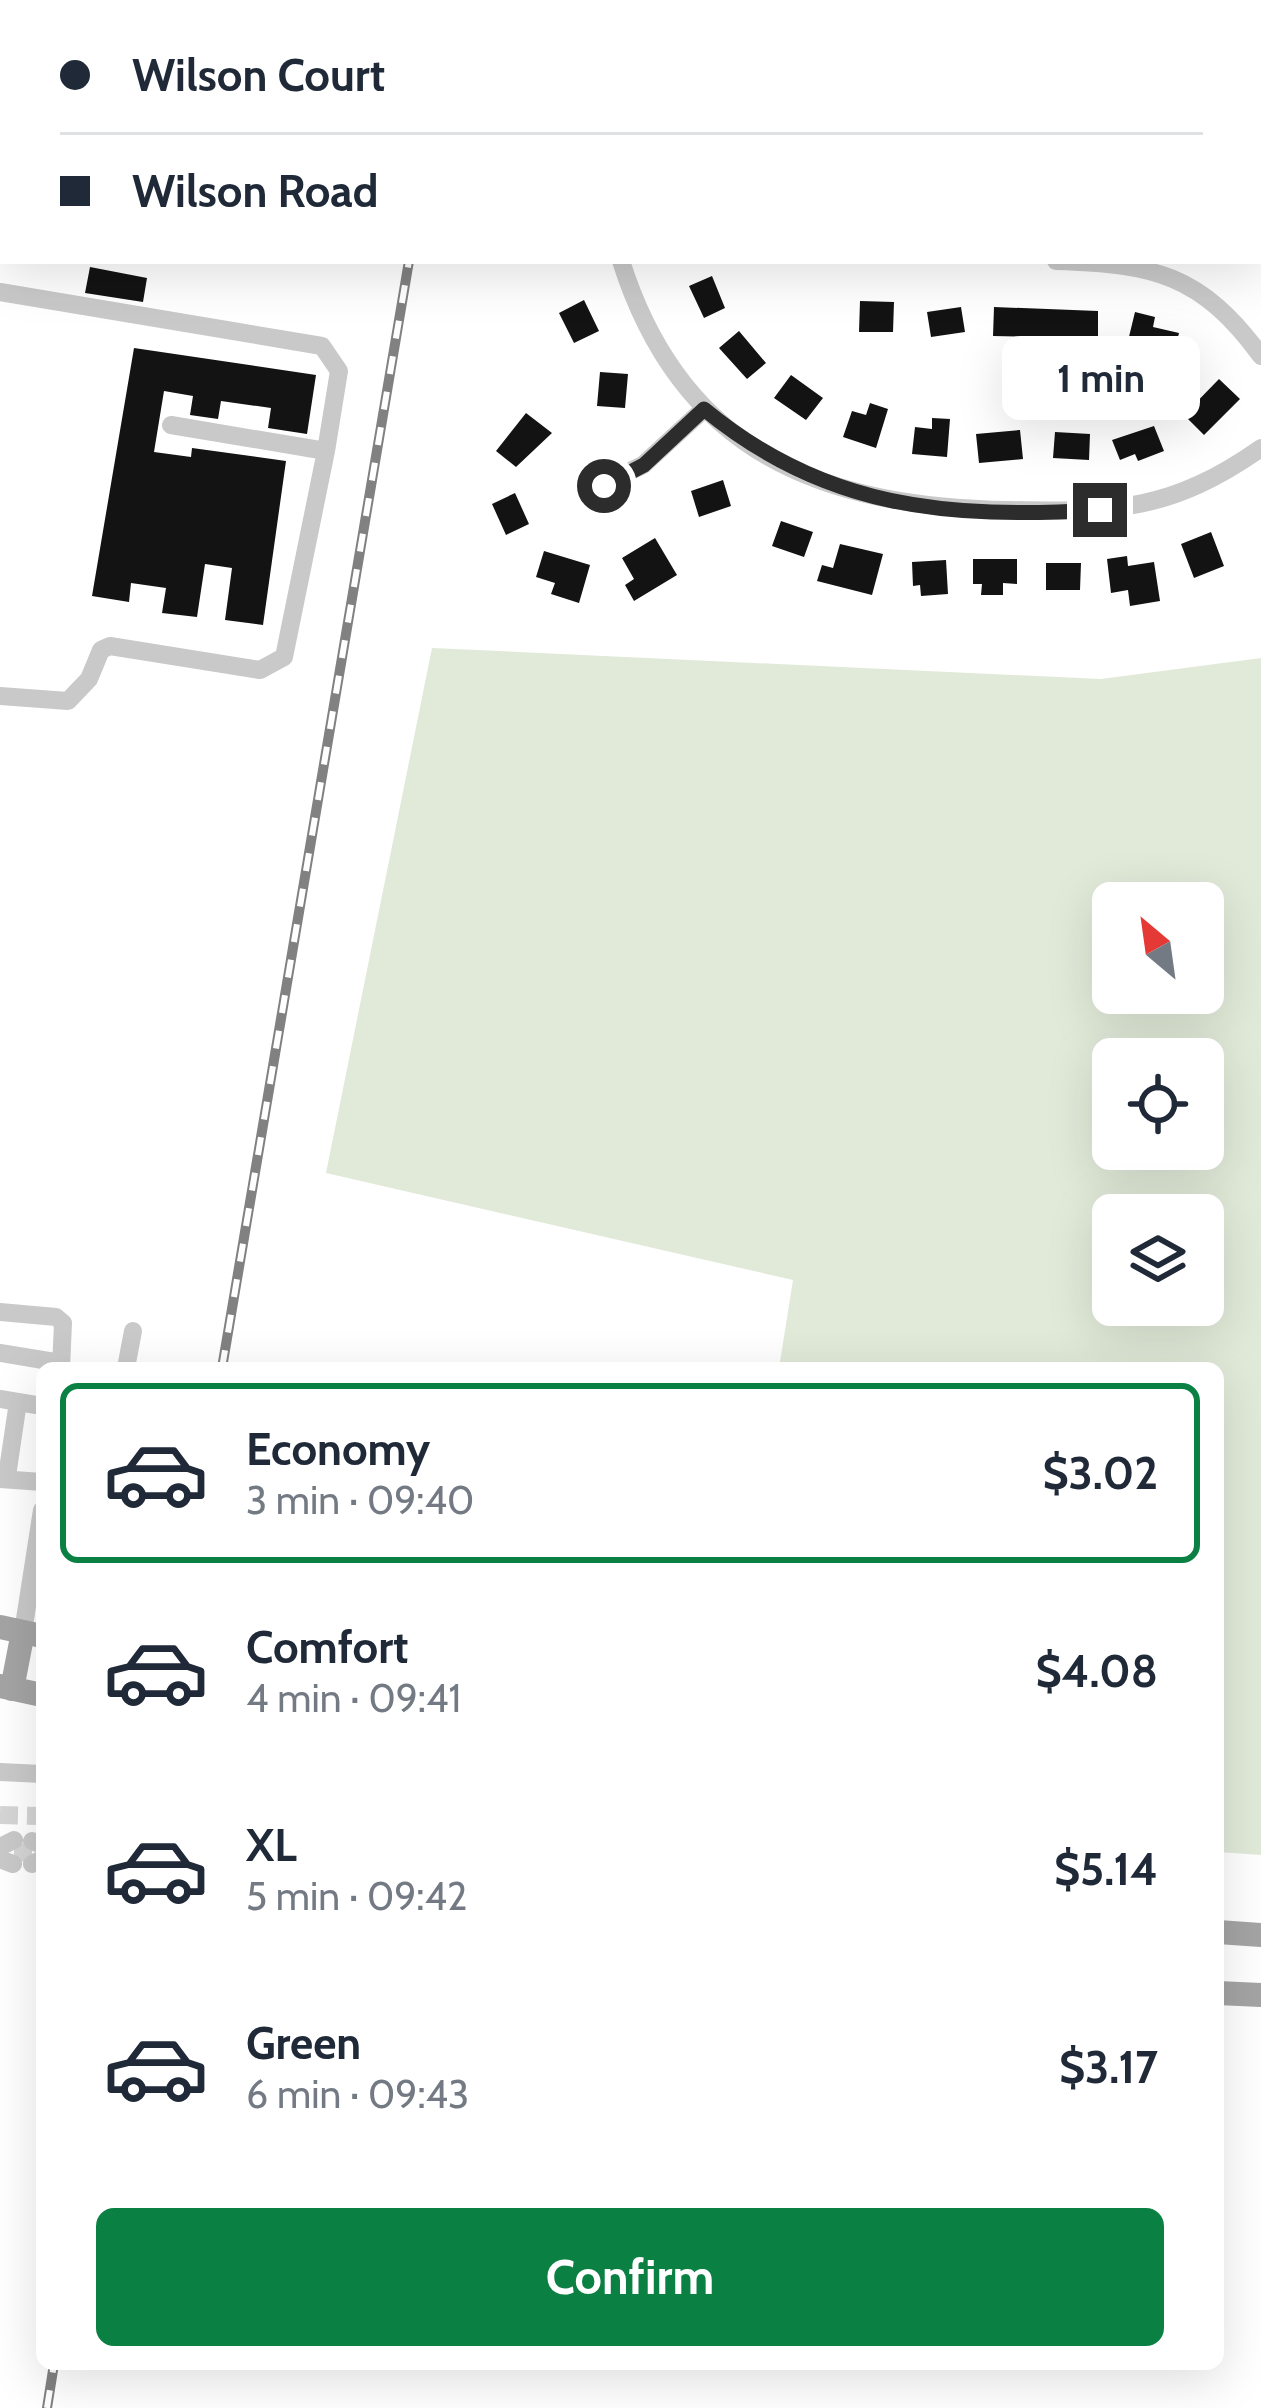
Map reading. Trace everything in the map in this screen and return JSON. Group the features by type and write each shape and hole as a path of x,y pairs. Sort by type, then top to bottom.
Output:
{"main road":[{"path":"22,1632 6,1687 36,1694"},
{"path":"1224,1932 1261,1935"},
{"path":"1224,1993 1261,1996"}],"street":[{"path":"622,264 646,327 704,409 740,438 803,476 908,506 1130,508 1176,498 1261,448"},
{"path":"1128,264 1163,272 1211,298 1261,356"},
{"path":"0,292 322,346 339,371 288,645 278,663 260,670 110,646 101,650 89,679 68,701 40,703 0,696"},
{"path":"590,490 644,465 704,409"},
{"path":"171,425 326,451"},
{"path":"0,1312 56,1317 66,1331 61,1362"},
{"path":"128,1362 133,1331"},
{"path":"0,1353 46,1362"},
{"path":"9,1400 3,1478 36,1481"},
{"path":"22,1632 36,1547"},
{"path":"0,1772 36,1774"}],"green space":[{"path":"432,648 1101,679 1261,658 1261,1855 1224,1852 1224,1362 780,1362 793,1280 326,1173"}],"building":[{"path":"90,267 147,278 143,302 85,293"},
{"path":"712,276 725,308 704,318 689,286"},
{"path":"584,300 599,331 574,343 559,313"},
{"path":"860,301 894,302 893,332 859,332"},
{"path":"961,307 965,332 931,337 927,312"},
{"path":"994,307 1098,311 1098,338 993,336"},
{"path":"1135,312 1155,317 1153,327 1179,333 1173,357 1127,345"},
{"path":"739,331 766,363 747,379 719,348"},
{"path":"134,348 316,375 307,434 268,428 271,408 221,401 218,419 190,415 193,396 164,391 154,452 191,457 192,448 286,461 263,625 225,620 232,568 205,564 197,617 162,613 166,588 131,583 129,602 92,596"},
{"path":"600,372 628,374 625,408 597,406"},
{"path":"791,375 823,398 806,420 774,398"},
{"path":"1219,379 1240,399 1204,435 1184,415"},
{"path":"870,403 888,409 876,448 843,437 852,411 866,415"},
{"path":"526,413 552,433 516,467 496,451"},
{"path":"932,418 950,419 947,457 912,454 915,427 932,429"},
{"path":"1154,426 1164,451 1138,461 1135,454 1120,460 1112,440"},
{"path":"1020,430 1023,459 979,463 976,434"},
{"path":"1055,432 1090,434 1089,460 1053,458"},
{"path":"723,480 731,506 699,517 691,491"},
{"path":"515,493 529,524 506,535 492,504"},
{"path":"781,521 813,532 804,557 772,546"},
{"path":"1211,532 1224,566 1194,578 1181,544"},
{"path":"655,538 677,575 634,601 625,585 634,579 622,558"},
{"path":"840,544 883,554 872,595 817,581 822,565 833,568"},
{"path":"544,551 590,565 579,603 551,594 555,583 536,577"},
{"path":"1127,556 1128,566 1154,562 1160,601 1130,606 1128,590 1111,593 1107,559"},
{"path":"973,559 1017,559 1017,584 1003,583 1003,595 981,595 982,584 973,584"},
{"path":"946,560 948,594 921,596 920,585 913,586 912,562"},
{"path":"1046,563 1081,563 1080,590 1046,590"}],"tunnel":[{"path":"0,1815 36,1816"},
{"path":"14,1852 32,1853"}],"railway":[{"path":"223,1362 408,264"},
{"path":"47,2408 53,2370"}],"route":[{"path":"604,486 644,465 704,409 774,461 870,499 970,510 1100,510"}]}
